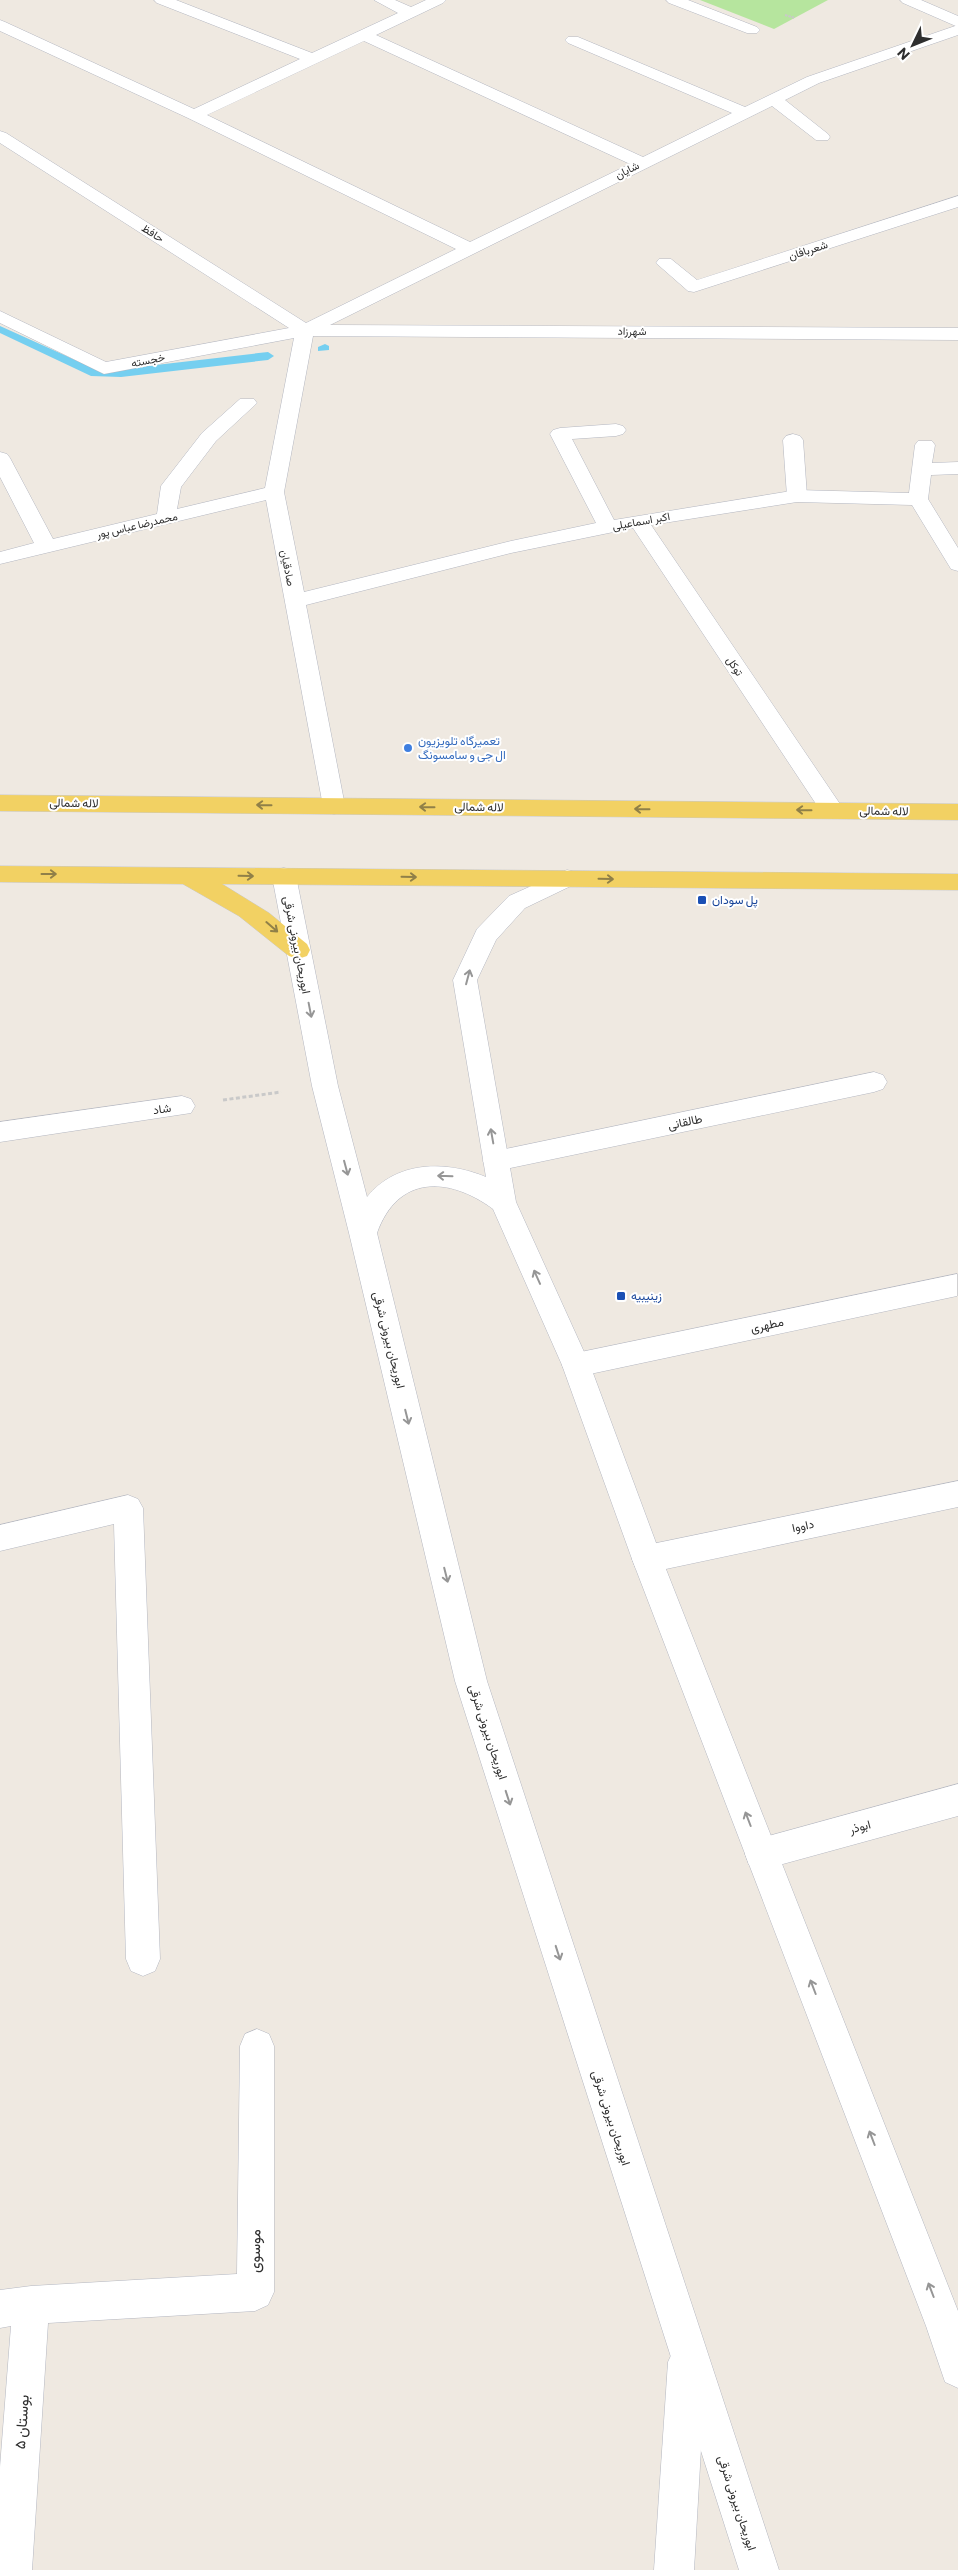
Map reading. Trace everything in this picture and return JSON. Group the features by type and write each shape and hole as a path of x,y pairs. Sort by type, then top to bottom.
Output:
{"main road":[{"name":"لاله شمالی","path":"0,803 958,812"},
{"path":"0,874 958,882"},
{"path":"185,875 227,896 267,922 298,950"}],"street":[{"path":"162,0 312,59"},
{"path":"382,0 411,13"},
{"path":"194,115 438,0"},
{"path":"674,0 752,30"},
{"path":"908,0 958,22"},
{"path":"0,25 194,115 468,248"},
{"name":"شایان","path":"305,330 642,162 813,80 958,30"},
{"path":"364,35 642,162"},
{"path":"573,40 745,113"},
{"path":"773,99 822,137"},
{"name":"حافظ","path":"0,136 305,330"},
{"name":"شعربافان","path":"665,263 694,287 958,201"},
{"name":"خجسته","path":"0,316 104,368 305,330"},
{"name":"شهرزاد","path":"305,330 958,334"},
{"name":"صادقیان","path":"305,330 274,492 334,806"},
{"path":"166,518 171,486 209,436 247,403"},
{"path":"608,527 560,434 616,430"},
{"path":"793,440 798,496"},
{"path":"925,445 918,499 958,565"},
{"path":"0,458 46,546"},
{"path":"921,470 958,468"},
{"name":"محمدرضا عباس پور","path":"0,558 274,492"},
{"name":"اکبر اسماعیلی","path":"295,601 511,547 638,521 798,496 918,499"},
{"name":"توکل","path":"638,521 832,810"},
{"name":"ابوریحان بیرونی شرقی","path":"284,876 325,1086 363,1233 471,1681 759,2570"},
{"path":"567,878 518,902 486,935 466,980 503,1202 576,1365 647,1559 761,1854 952,2325 958,2369"},
{"name":"طالقانی","path":"496,1161 874,1082"},
{"name":"شاد","path":"0,1132 182,1106"},
{"path":"363,1233 367,1216 391,1188 424,1177 451,1175 472,1180 490,1189 503,1202"},
{"name":"مطهری","path":"576,1365 957,1285"},
{"name":"داووا","path":"647,1559 958,1494"},
{"path":"0,1538 128,1508 143,1959"},
{"name":"ابوذر","path":"761,1854 958,1800"},
{"name":"موسوی","path":"15,2307 255,2292 258,2046"},
{"name":"بوستان ۵","path":"12,2570 15,2307"},
{"path":"674,2570 688,2353"}],"path":[{"name":"شاد","path":"182,1106 325,1086"}],"green space":[{"path":"700,0 828,0 774,29"}],"waterway":[{"path":"0,329 91,372 121,373 268,356"}],"place":[{"name":"تعمیرگاه تلویزیون ال جی و سامسونگ","path":"408,748"},
{"name":"پل سودان","path":"702,900"},
{"name":"زینیبیه","path":"621,1296"}]}
